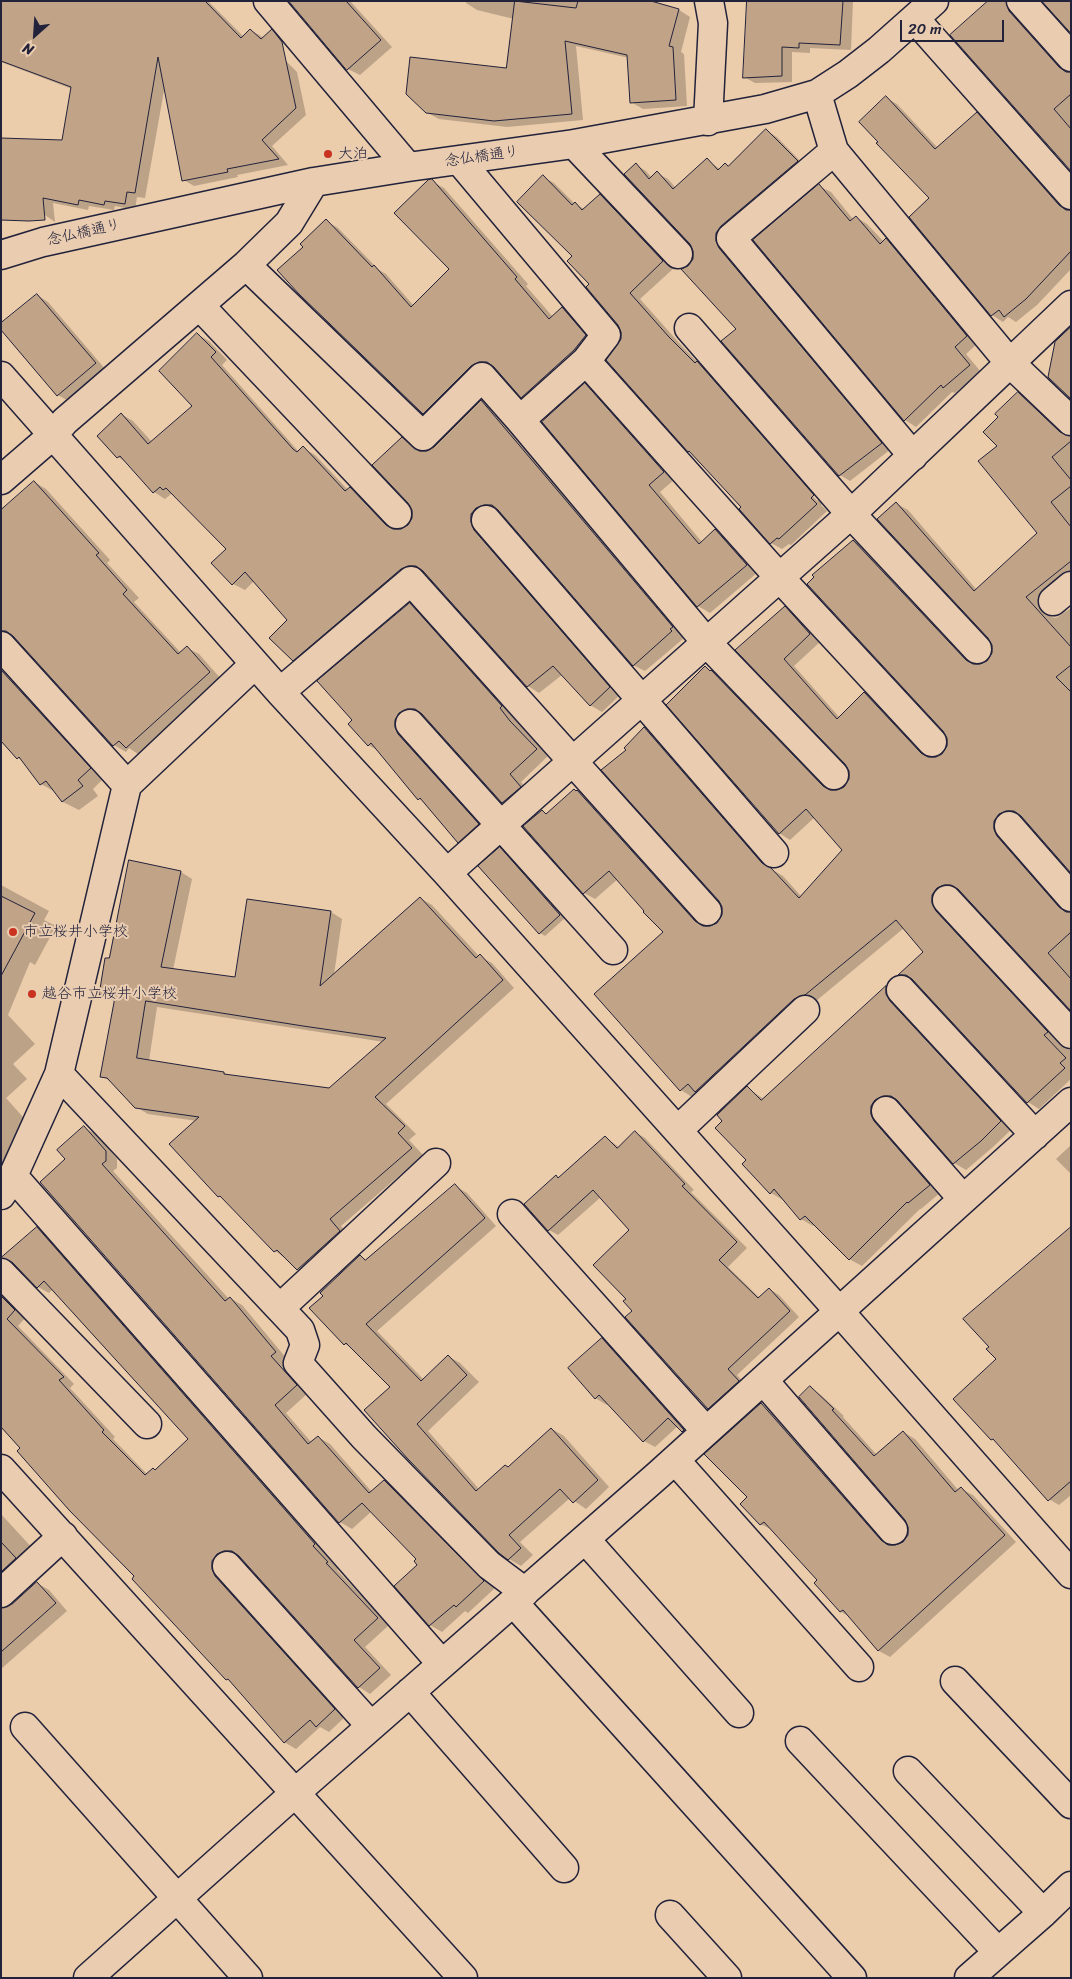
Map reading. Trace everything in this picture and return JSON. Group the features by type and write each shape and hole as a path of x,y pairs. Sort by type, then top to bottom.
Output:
{"street":[{"path":"268,1 408,167"},
{"path":"708,121 713,23 709,1"},
{"path":"1021,1 1071,57"},
{"path":"924,10 1071,195"},
{"name":"念仏橋通り","path":"1,255 43,242 314,182 574,144 708,121 765,109 816,94 848,74 924,10"},
{"path":"816,94 834,151 1009,362 1071,421"},
{"path":"574,144 678,254"},
{"path":"834,151 731,238 912,456"},
{"path":"459,160 606,334 586,361 520,420"},
{"path":"1,480 52,435 64,421 246,265 288,223 314,182"},
{"path":"246,265 423,436 482,377 707,643 834,775"},
{"path":"447,873 851,514 1071,305"},
{"path":"200,306 397,514"},
{"path":"689,328 851,514 978,649"},
{"path":"586,361 780,577 932,742"},
{"path":"1,376 280,692 447,873 678,1130 1071,1574"},
{"path":"486,520 643,699 774,853"},
{"path":"280,692 411,581 707,911"},
{"path":"1,646 127,785"},
{"path":"255,664 127,785 59,1074 7,1185 442,1664"},
{"path":"410,724 613,950"},
{"path":"1009,826 1071,896"},
{"path":"947,900 1071,1034"},
{"path":"901,990 1035,1135"},
{"path":"678,1130 805,1010"},
{"path":"59,1074 300,1330 305,1345 298,1363 364,1437 519,1597 852,1978"},
{"path":"88,1978 295,1793 675,1460 1070,1104"},
{"path":"886,1111 963,1199"},
{"path":"280,1308 436,1163"},
{"path":"512,1214 706,1431"},
{"path":"1,1273 147,1424"},
{"path":"762,1380 893,1530"},
{"path":"675,1460 858,1667"},
{"path":"1,1469 463,1978"},
{"path":"1,1592 63,1536"},
{"path":"585,1538 739,1713"},
{"path":"228,1566 371,1726"},
{"path":"955,1681 1071,1804"},
{"path":"410,1692 564,1868"},
{"path":"25,1727 248,1978"},
{"path":"800,1741 998,1952"},
{"path":"908,1771 1044,1913"},
{"path":"969,1978 1044,1913 1071,1886"},
{"path":"670,1915 727,1978"}],"building":[{"path":"1,1 205,1 241,38 250,29 261,39 272,29 282,42 296,108 262,140 279,159 227,169 228,172 182,181 158,57 135,193 127,192 125,204 105,201 104,205 79,200 78,205 43,198 45,220 1,220 1,138 62,140 71,87 1,61"},
{"path":"289,1 346,1 381,40 347,70"},
{"path":"515,1 576,8 578,1 651,1 679,9 669,46 673,47 676,100 630,103 627,55 565,41 572,114 494,121 426,113 406,94 410,57 506,68"},
{"path":"747,1 843,1 840,45 799,43 799,48 782,47 782,76 743,78"},
{"path":"988,1 1006,1 1009,11 1059,67 1066,72 1071,72 1071,94 1054,109 1071,129 1071,171 950,35"},
{"path":"1042,1 1071,1 1071,33"},
{"path":"886,96 935,149 977,112 1059,205 1066,210 1071,210 1071,251 1026,299 1004,317 999,310 991,316 909,217 929,198 876,143 878,142 859,122"},
{"path":"766,129 798,161 721,226 716,233 716,241 719,248 882,443 839,476 721,341 736,329 681,269 688,266 693,259 693,251 690,244 624,174 636,163 649,179 657,171 673,189 707,158 718,170 725,163 728,166"},
{"path":"543,175 572,205 575,202 582,210 600,194 663,261 630,293 669,337 695,363 697,361 814,495 811,498 817,504 779,539 777,538 770,544 739,509 741,507 688,452 606,360 621,339 618,325 586,287 589,284 567,261 572,256 517,202"},
{"path":"432,179 517,277 515,279 549,319 562,307 586,335 574,350 521,398 494,367 487,362 479,362 471,366 423,414 299,294 277,270 303,247 300,244 326,219 372,267 374,265 411,307 449,269 394,213 428,180"},
{"path":"819,184 850,221 856,216 880,244 886,238 967,336 955,347 970,365 943,388 941,385 904,421 753,240"},
{"path":"37,294 96,363 57,396 1,330 1,323"},
{"path":"1071,327 1071,399 1048,377 1055,342"},
{"path":"197,333 216,352 211,357 293,449 297,452 303,446 345,491 350,487 386,525 393,529 401,529 408,525 412,518 412,510 408,503 372,465 402,437 419,451 427,451 434,447 481,400 673,627 670,629 672,631 633,666 498,510 492,505 484,505 476,508 471,514 474,530 610,687 590,706 553,666 527,687 423,571 416,566 408,566 401,569 293,661 269,638 287,620 245,572 232,585 211,563 226,549 166,488 163,490 160,487 153,493 120,456 117,458 97,436 121,413 148,444 192,406 159,371"},
{"path":"585,383 664,472 649,485 699,544 715,529 747,565 697,607 542,422"},
{"path":"1018,392 1060,432 1071,436 1071,441 1052,457 1071,480 1071,486 1051,502 1071,527 1071,561 1026,597 1071,647 1071,665 1056,677 1071,692 1071,873 1021,816 1014,811 1006,811 999,814 994,821 994,829 997,836 1059,907 1066,912 1071,912 1071,932 1048,953 1071,979 1071,1011 958,889 951,885 937,888 932,895 932,903 936,911 1048,1032 1044,1035 1066,1058 1060,1063 1065,1068 1027,1103 912,979 906,975 898,975 923,952 896,920 805,995 794,999 695,1092 688,1084 680,1091 594,994 663,932 643,912 609,871 583,894 523,826 542,810 546,814 574,789 577,790 695,921 703,926 717,923 722,915 722,907 719,901 601,770 626,750 624,748 644,727 762,863 771,868 799,898 842,850 806,809 779,834 666,705 705,666 823,786 830,790 844,787 849,779 849,771 845,764 735,650 785,606 810,634 784,659 837,719 864,692 921,753 928,757 936,757 942,754 947,746 947,738 943,731 807,584 814,577 812,575 853,540 966,660 973,664 987,661 992,653 992,645 988,638 877,519 896,502 974,591 1037,533 978,461 997,446 983,432 998,417 995,414"},
{"path":"34,481 99,553 96,555 127,590 123,594 178,654 187,646 210,672 126,748 119,741 113,746 13,636 6,631 1,631 1,510"},
{"path":"410,603 502,706 500,708 510,721 537,749 510,774 521,787 502,803 422,714 415,709 407,709 399,713 395,720 398,734 479,824 458,843 420,798 418,800 371,743 368,746 348,724 352,720 317,681"},
{"path":"1,670 91,768 78,780 83,786 62,802 46,781 40,785 19,757 17,759 1,741"},
{"path":"500,847 560,915 539,934 478,866"},
{"path":"129,860 181,871 161,967 235,977 247,899 331,911 320,986 420,897 476,958 480,954 503,980 375,1097 405,1126 398,1133 412,1148 330,1219 340,1231 297,1270 277,1250 274,1252 220,1196 218,1197 169,1144 199,1117 135,1108 107,1078 100,1077 115,997 99,995 105,958 109,958","holes":["146,1001 386,1038 329,1088 224,1074 224,1072 137,1058"]},
{"name":"市立桜井小学校","path":"1,896 35,913 1,976"},
{"path":"886,986 886,994 890,1001 1001,1121 981,1141 953,1164 897,1100 891,1096 883,1096 875,1100 871,1106 871,1114 874,1121 930,1185 907,1202 849,1260 805,1216 800,1220 774,1189 770,1194 742,1164 746,1160 715,1128 722,1121 717,1115 747,1086 761,1100"},
{"path":"84,1126 106,1151 106,1161 102,1164 225,1301 230,1297 276,1352 271,1356 297,1385 275,1405 308,1444 318,1436 369,1493 384,1480 484,1581 456,1607 454,1605 429,1626 394,1586 417,1565 414,1561 416,1559 362,1503 339,1523 40,1182 65,1159 57,1150"},
{"path":"635,1131 685,1184 682,1186 737,1242 719,1260 758,1298 769,1288 790,1311 728,1369 739,1381 708,1409 625,1317 632,1311 623,1301 626,1299 593,1265 629,1230 593,1190 548,1231 524,1204 556,1175 558,1178 605,1136 617,1148"},
{"path":"455,1184 485,1218 366,1324 421,1381 448,1355 467,1375 417,1424 476,1491 505,1465 508,1467 551,1428 598,1480 573,1503 560,1489 509,1535 521,1548 508,1560 408,1459 364,1410 390,1387 346,1343 344,1345 309,1308 323,1296 320,1293 360,1255 365,1260"},
{"path":"37,1227 315,1544 313,1546 328,1562 326,1563 378,1618 354,1640 380,1668 358,1688 239,1556 232,1551 224,1551 217,1554 212,1561 212,1569 215,1576 335,1709 316,1727 310,1720 284,1743 228,1679 226,1680 132,1579 134,1576 69,1510 17,1451 20,1448 1,1427 1,1296 15,1310 7,1319 64,1377 59,1380 104,1430 102,1432 145,1475 153,1468 155,1470 188,1439 44,1281 37,1288 12,1262 1,1258"},
{"path":"1071,1227 1071,1481 1048,1501 993,1439 991,1440 953,1399 996,1359 986,1349 989,1347 963,1319"},
{"path":"602,1338 684,1430 682,1432 668,1418 643,1442 599,1395 595,1399 568,1368"},
{"path":"810,1386 834,1409 832,1410 874,1456 903,1431 955,1492 961,1487 1005,1535 878,1651 843,1610 840,1612 814,1583 817,1580 764,1522 760,1525 740,1504 747,1497 704,1454 761,1403 881,1540 888,1545 903,1542 908,1535 908,1527 905,1520 799,1397"},
{"path":"1,1542 16,1558 1,1572"},
{"path":"37,1582 56,1603 1,1652 1,1608 12,1604"}],"place":[{"name":"大泊","path":"328,154"},
{"name":"市立桜井小学校","path":"13,932"},
{"name":"越谷市立桜井小学校","path":"32,994"}]}
